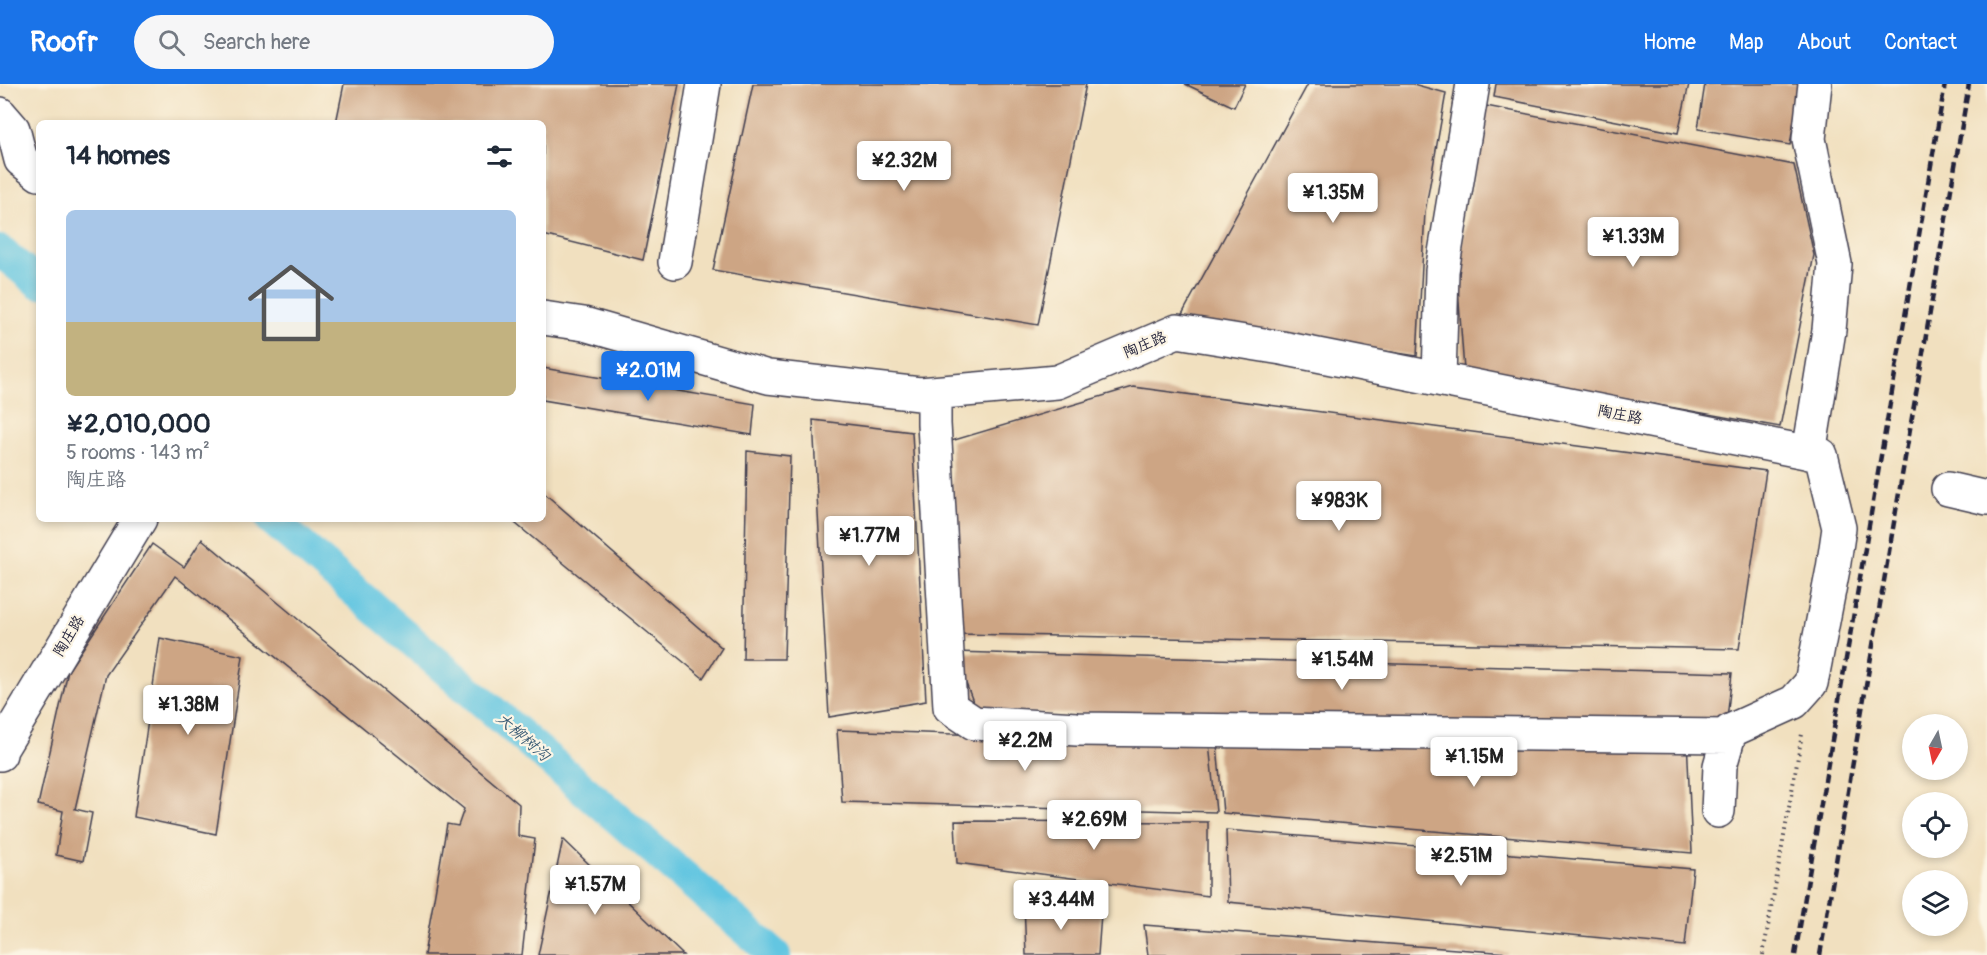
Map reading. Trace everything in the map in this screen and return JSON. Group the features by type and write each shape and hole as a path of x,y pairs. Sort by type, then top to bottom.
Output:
{"street":[{"path":"675,262 704,84"},
{"path":"1439,379 1442,271 1473,84"},
{"path":"1718,811 1720,766 1730,731 1794,702 1811,683 1839,528 1815,454 1835,264 1809,139 1815,84"},
{"path":"0,114 13,129 21,160 36,172"},
{"name":"陶庄路","path":"546,318 584,324 768,377 920,394 1057,382 1177,331 1282,348 1815,454"},
{"path":"934,393 950,707 974,723 1077,729 1729,736"},
{"path":"1948,489 1987,498"},
{"name":"陶庄路","path":"0,754 138,522"}],"path":[{"path":"1763,955 1811,683"}],"building":[{"path":"344,84 679,84 643,260 546,236 546,120 337,120"},
{"path":"753,84 1086,84 1038,325 713,270"},
{"path":"1185,84 1245,84 1234,107"},
{"path":"1308,84 1413,84 1446,93 1425,212 1417,356 1179,320"},
{"path":"1496,84 1689,84 1678,133 1494,97"},
{"path":"1705,84 1800,84 1790,145 1698,129"},
{"path":"1486,106 1794,165 1814,255 1780,427 1464,370 1457,275"},
{"path":"546,369 755,404 752,435 546,401"},
{"path":"1133,387 1766,471 1739,649 956,634 951,441"},
{"path":"813,420 912,432 926,701 829,717"},
{"path":"747,451 790,456 784,659 743,659"},
{"path":"546,495 722,648 703,678 514,522 546,522"},
{"path":"202,539 519,804 518,836 535,839 522,955 424,955 447,824 458,826 464,809 175,576 106,675 75,809 92,813 83,861 56,855 63,811 38,805 68,671 152,544 184,567"},
{"path":"160,638 243,656 216,834 134,817"},
{"path":"954,652 1732,673 1726,728 977,712"},
{"path":"837,730 1209,743 1216,812 842,802"},
{"path":"1687,738 1692,853 1223,813 1217,744"},
{"path":"955,821 1208,822 1208,896 957,863"},
{"path":"1226,830 1693,869 1685,946 1228,902"},
{"path":"563,839 683,955 538,955"},
{"path":"1024,902 1101,914 1098,955 1026,955"},
{"path":"1144,925 1508,953 1508,955 1148,955"}],"waterway":[{"name":"大柳树沟","path":"0,251 36,281"},
{"name":"大柳树沟","path":"274,522 775,955"}],"railway":[{"path":"1795,955 1945,84"},
{"path":"1820,955 1969,84"}]}
